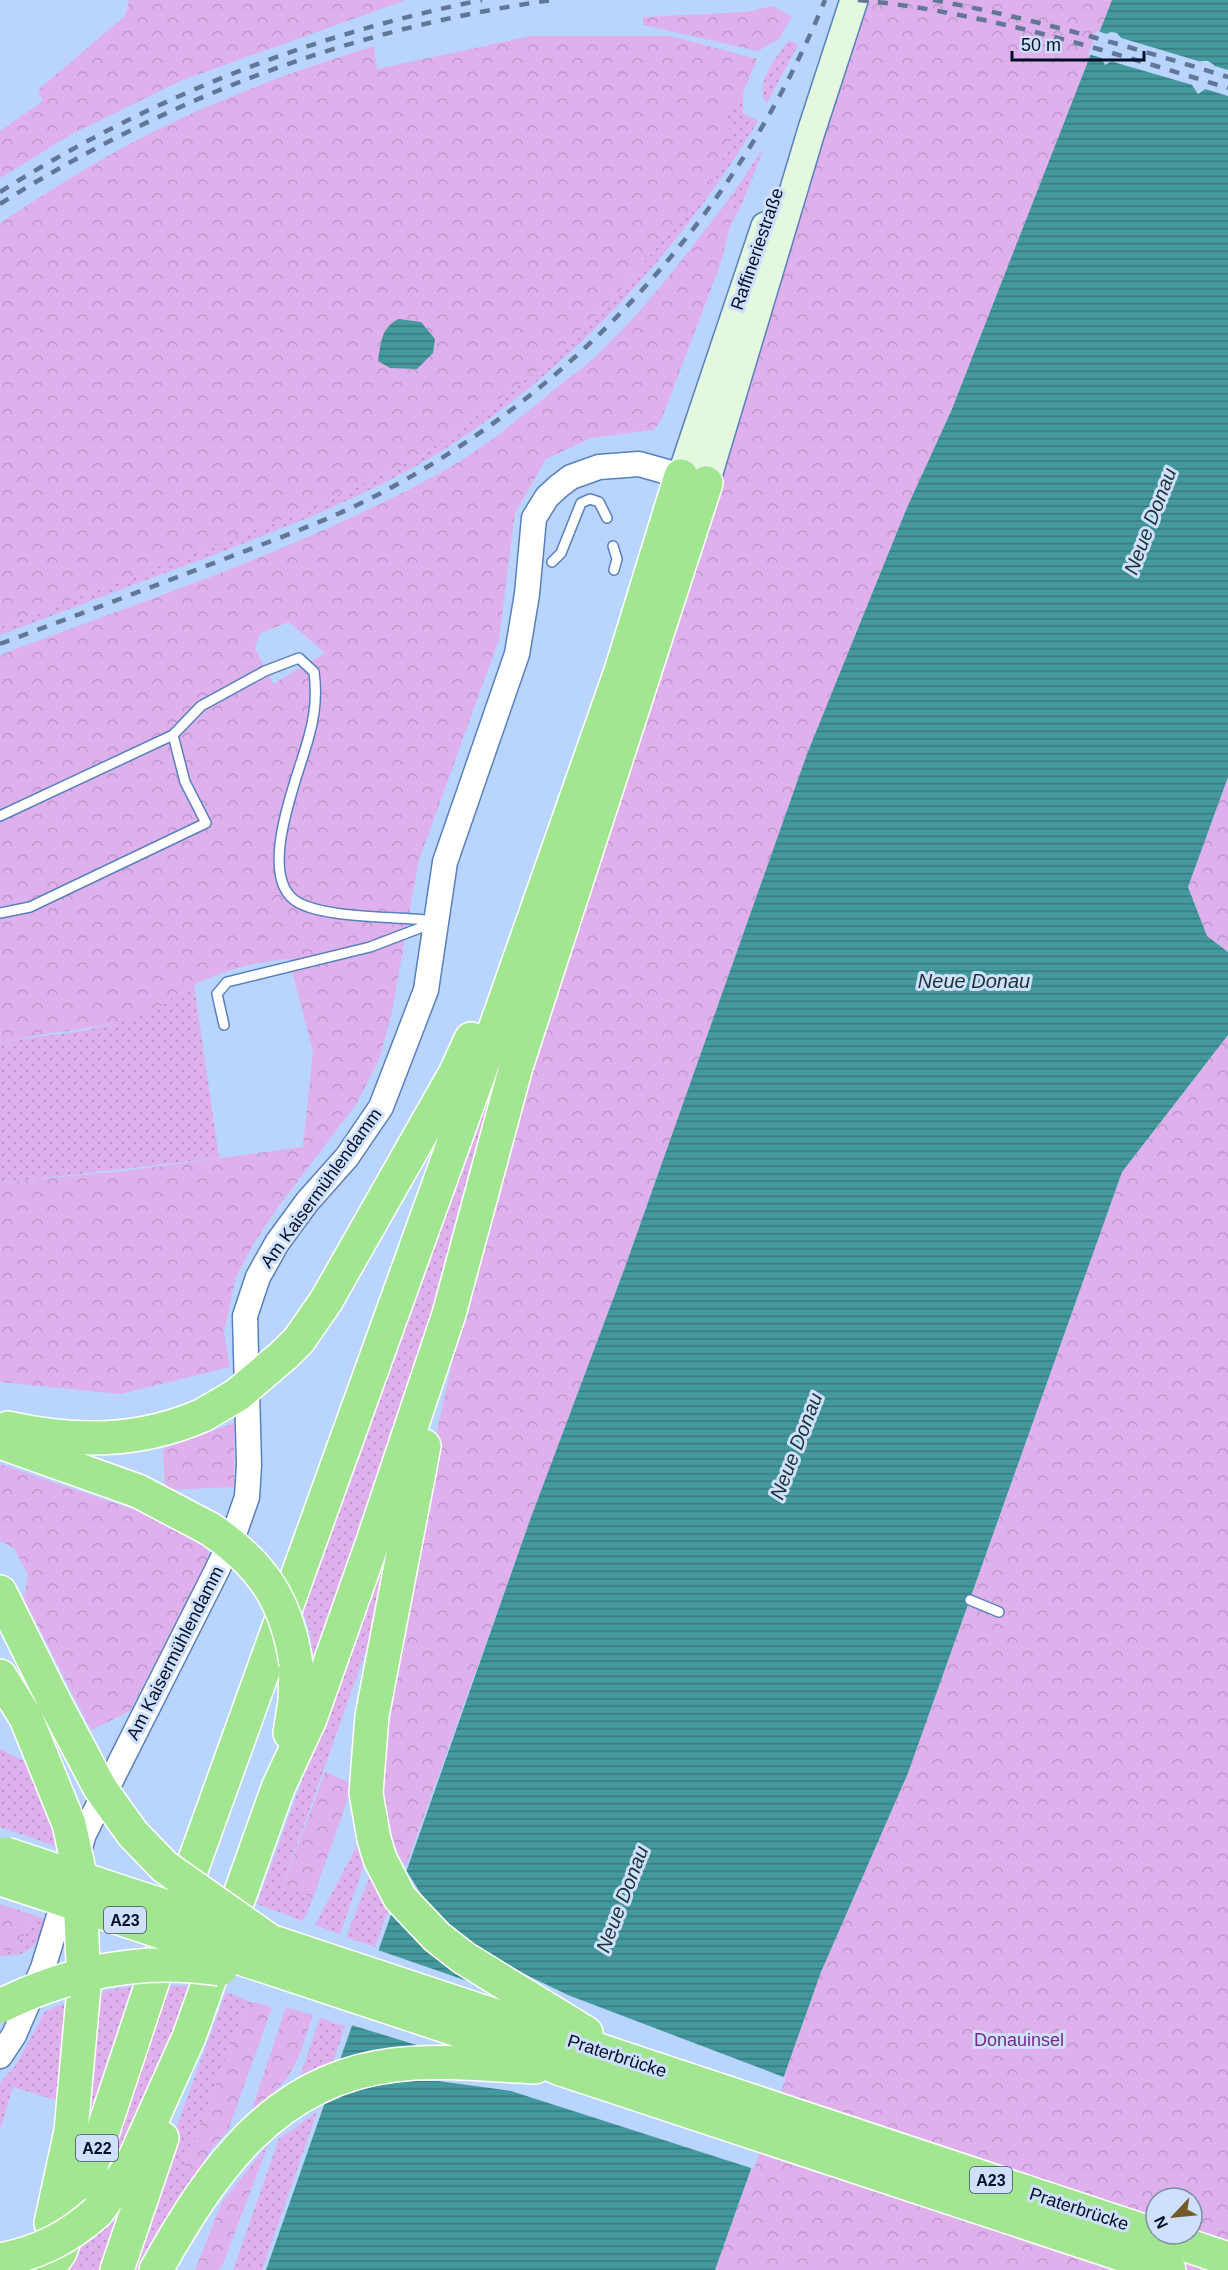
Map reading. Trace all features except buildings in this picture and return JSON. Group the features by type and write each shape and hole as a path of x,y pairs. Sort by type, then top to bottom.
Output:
{"highway":[{"path":"0,1426 66,1438 116,1438 156,1432 203,1415 237,1395 299,1340 326,1301 443,1095 534,914 621,671 694,479"},
{"path":"0,2260 52,2244 82,2225 97,2212 132,2164 189,2037 278,1788 310,1719 449,1314 516,1067 694,479"},
{"name":"A22","path":"47,2270 60,2252 98,2146 171,1926 534,914"},
{"path":"449,1314 440,1375 372,1716 366,1793 374,1839 389,1879 417,1918 436,1937 464,1958 626,2059"},
{"path":"0,1442 138,1491 165,1503 210,1528 249,1559 273,1590 288,1625 296,1665 293,1718 278,1788"},
{"path":"0,1592 100,1788 133,1834 165,1867 272,1955"},
{"path":"0,1676 26,1718 69,1824 79,1870 84,1987 71,2131 41,2270"},
{"name":"Praterbrücke","path":"2,1866 272,1955 626,2059 1228,2259"},
{"path":"0,2006 50,1985 127,1966 161,1963 220,1969 272,1955"},
{"name":"Praterbrücke","path":"272,1955 520,2051 558,2068 1169,2270"},
{"path":"117,2270 153,2170 176,2092 189,2037"},
{"path":"157,2267 203,2191 241,2144 278,2110 322,2084 370,2068 419,2063 558,2068"}],"main road":[{"name":"Raffineriestraße","path":"694,479 745,281 806,112 845,27 854,0"}],"street":[{"name":"Am Kaisermühlendamm","path":"0,2056 14,2035 43,1968 84,1834 215,1574 247,1497 249,1465 245,1316 258,1277 277,1243 347,1156 381,1107 426,990 438,922 445,862 517,654 527,594 534,518 547,497 559,486 571,477 599,466 639,464 694,479"}],"lane":[{"path":"552,562 561,553 581,503 590,499 598,502 607,518"},
{"path":"613,546 617,559 614,570"},
{"path":"0,816 173,735 201,706 265,671 298,658 314,672 315,703 310,733 284,823 277,861 281,883 297,902 322,911 438,922"},
{"path":"0,914 30,907 206,823 185,782 173,735"},
{"path":"224,1025 217,994 228,982 370,947 438,922"},
{"path":"969,1600 999,1612"}],"green space":[{"path":"129,0 406,0 180,81 70,135 0,178 0,131 43,101 38,90 125,16"},
{"path":"862,0 1112,0 952,409 906,510 807,754 624,1270 530,1520 406,1866 399,1857 389,1827 384,1798 386,1746 393,1690 430,1500 432,1454 469,1284 501,1164"},
{"path":"772,6 792,16 779,39 758,51 643,25 643,17 746,12"},
{"path":"531,36 671,36 757,59 743,93 722,114 733,137 711,184 617,294 547,364 419,457 299,513 0,627 0,223 140,138 213,104 293,73 374,46 377,69"},
{"path":"789,40 798,45 767,103 763,97 764,80 773,62"},
{"path":"743,93 743,113 758,121 695,215 621,302 581,342 539,380 494,415 419,464 330,508 0,635 0,627 299,513 419,457 547,364 617,294 710,184 721,114"},
{"path":"764,147 742,204 731,224 732,195"},
{"path":"732,195 731,224 719,268 660,423 652,430 591,438 546,459 515,513 499,639 418,863 392,1012 380,1057 357,1103 278,1207 254,1243 236,1277 224,1332 230,1367 120,1394 0,1382 0,1183 132,1170 303,1147 313,1052 289,959 264,962 215,975 154,1009 130,1019 0,1045 0,655 283,548 393,497 460,462 508,427 595,357 650,299","holes":["289,622 325,653 273,684 255,648 260,633"]},
{"path":"1228,777 1228,952 1207,936 1188,887"},
{"path":"588,806 408,1411 314,1664 310,1632 299,1599"},
{"path":"194,985 219,1158 0,1183 0,1045 21,1039 87,1030 130,1018"},
{"name":"Donauinsel","path":"1228,1035 1228,2270 715,2270 821,1972 908,1773 1122,1172"},
{"path":"234,1423 234,1487 165,1490 163,1449"},
{"path":"0,1464 156,1517 192,1532 212,1556 130,1711 91,1730 24,1599 28,1575 14,1548 0,1541"},
{"path":"401,1509 384,1600 283,1884 313,1898 303,1921 257,1904"},
{"path":"0,1749 30,1764 47,1806 58,1847 0,1827"},
{"path":"325,1772 353,1784 313,1898 283,1885"},
{"path":"360,1840 365,1862 340,1934 315,1925"},
{"path":"371,1873 390,1905 375,1947 346,1937"},
{"path":"0,1904 37,1916 13,1951 0,1949"},
{"path":"37,1916 48,1921 31,1948 19,1954 0,1956 0,1949 13,1951"},
{"path":"138,1985 79,2156 93,1993"},
{"path":"159,1985 193,1986 188,2001 184,2000 145,2110 100,2192"},
{"path":"226,1992 248,2001 184,2168 197,2173 144,2258 142,2270 124,2270"},
{"path":"70,2001 62,2102 13,2087 0,2130 0,2083 16,2065 45,2011"},
{"path":"248,2001 272,2007 228,2131 212,2148 197,2173 184,2168"},
{"path":"286,2007 313,2015 292,2070 276,2090 251,2112"},
{"path":"320,2018 345,2026 332,2065 298,2082"},
{"path":"317,2112 262,2270 233,2270 279,2139"},
{"path":"268,2145 223,2264 219,2270 195,2270 222,2202"},
{"path":"115,2220 100,2270 61,2270 77,2250"}],"water":[{"name":"Neue Donau","path":"1112,0 1228,0 1228,777 1188,887 1207,936 1228,952 1228,1035 1122,1172 908,1773 821,1972 715,2270 266,2270 530,1520 624,1270 807,754 906,510 952,409","holes":["1117,33 1122,39 1114,60 1105,65 1101,57 1106,34","1201,61 1208,61 1214,65 1207,88 1198,94 1192,85"]},
{"path":"399,319 421,322 435,339 433,353 417,369 390,368 378,361 385,331"}],"pier":[{"path":"1097,31 1111,35 1105,59 1088,54"},
{"path":"1118,37 1228,70 1228,96 1202,88 1212,68 1207,64 1201,65 1196,86 1110,61"},
{"path":"404,1867 428,1905 473,1945 502,1963 568,1995 786,2078 754,2169 511,2091 438,2081 391,2081 348,2093 319,2107 333,2067 423,2047 348,2024 375,1949 479,1985 391,1902"}],"railway":[{"path":"0,192 114,127 232,74 293,51 355,32 418,14 482,0"},
{"path":"0,204 130,131 196,100 265,72 334,49 406,29 478,12 552,0"},
{"path":"0,644 347,510 381,493 454,450 523,401 587,346 646,286 700,220 748,151 789,77 825,0"},
{"path":"858,0 999,23 1091,47 1228,88"},
{"path":"933,0 1045,24 1228,77"}]}
